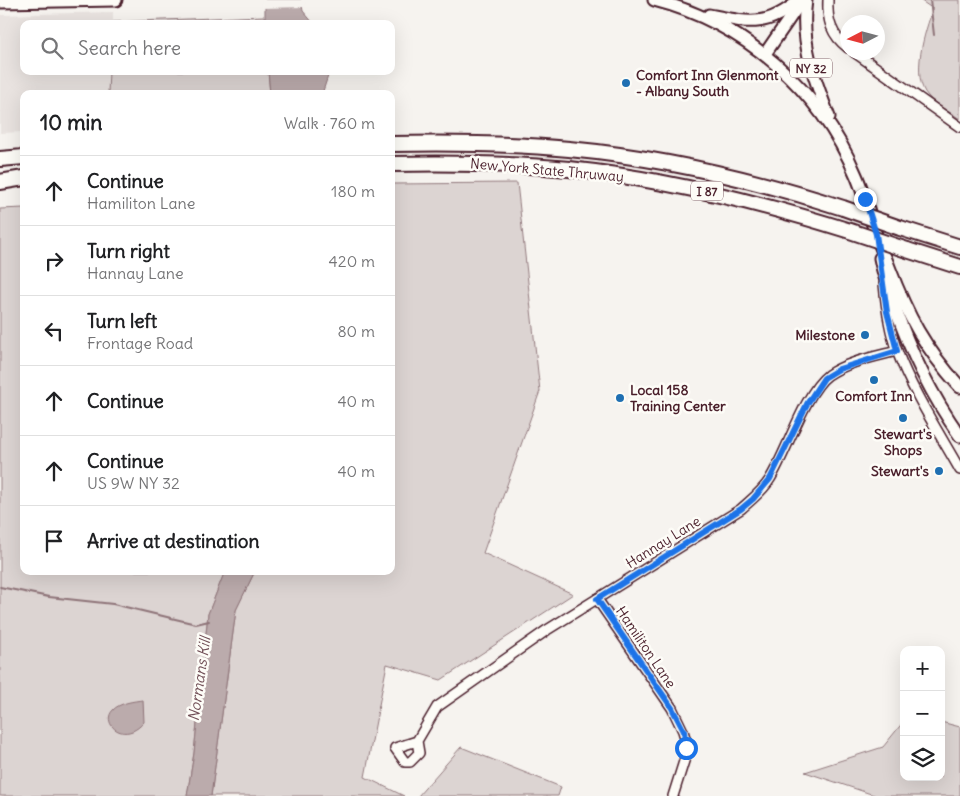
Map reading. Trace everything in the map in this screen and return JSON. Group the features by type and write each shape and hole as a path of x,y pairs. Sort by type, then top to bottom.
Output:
{"highway":[{"name":"New York State Thruway","path":"395,144 500,144 562,148 616,154 686,166 740,178 843,208 960,247"},
{"path":"0,160 20,158"},
{"name":"New York State Thruway","path":"395,164 453,163 522,166 637,178 750,201 960,268"},
{"path":"0,182 20,179"}],"main road":[{"path":"0,2 116,0"},
{"path":"654,0 691,12 723,27 764,54 804,91 834,132 857,176 876,234 903,303 941,374 960,396"},
{"path":"691,12 747,22 760,21 778,16 801,0"},
{"path":"764,54 801,0"},
{"name":"NY 32","path":"806,0 804,24 807,53 834,132"},
{"path":"876,234 882,273 904,332 941,408 960,436"},
{"path":"925,344 960,387"}],"street":[{"path":"828,0 831,27 840,41"},
{"path":"865,60 960,127"},
{"path":"882,273 887,312 897,351 915,391 960,470"},
{"name":"Hannay Lane","path":"418,742 437,707 547,630 741,509 753,499 770,479 807,404 824,378 839,369 897,351"},
{"name":"Hamiliton Lane","path":"597,599 672,708 684,731 686,741 685,758 673,796"}],"shaded area":[{"path":"265,0 301,0 303,11 311,20 265,20"},
{"path":"920,0 960,0 960,119 935,102 923,88 920,77 921,54 926,29 933,9"},
{"path":"113,12 113,20 20,20 20,75 109,75 108,90 20,90 20,132 0,133 0,15"},
{"path":"264,16 264,20 163,20"},
{"path":"109,75 268,75 270,90 108,90"},
{"path":"268,75 328,75 323,90 270,90"},
{"path":"517,183 540,391 483,553 573,594 441,680 387,664 365,777 404,796 211,796 236,610 253,575 395,575 395,184"},
{"path":"20,208 20,575 223,575 208,614 194,753 187,796 0,796 0,209"},
{"path":"223,575 253,575 236,610 211,796 187,796 194,753 208,614"},
{"path":"143,700 144,722 136,729 122,732 112,726 110,715 113,710 127,703"},
{"path":"945,723 960,727 960,796 877,796 805,772 883,747 900,726 900,781 945,781"},
{"path":"461,747 561,787 558,796 418,796"}],"pier":[{"path":"262,0 304,0 305,7 262,8"}],"waterway":[{"path":"930,0 934,35"},
{"path":"0,587 49,597 113,604 196,624 209,621"}],"place":[{"name":"Comfort Inn Glenmont - Albany South","path":"626,83"},
{"name":"Milestone","path":"865,335"},
{"name":"Comfort Inn","path":"874,380"},
{"name":"Local 158 Training Center","path":"620,398"},
{"name":"Stewart's Shops","path":"903,418"},
{"name":"Stewart's","path":"939,471"}],"route":[{"path":"686,748 684,731 672,708 597,599 741,509 753,499 770,479 807,404 824,378 839,369 897,351 887,312 876,234 865,199"}],"water label":[{"name":"Normans Kill","path":"199,679"}]}
